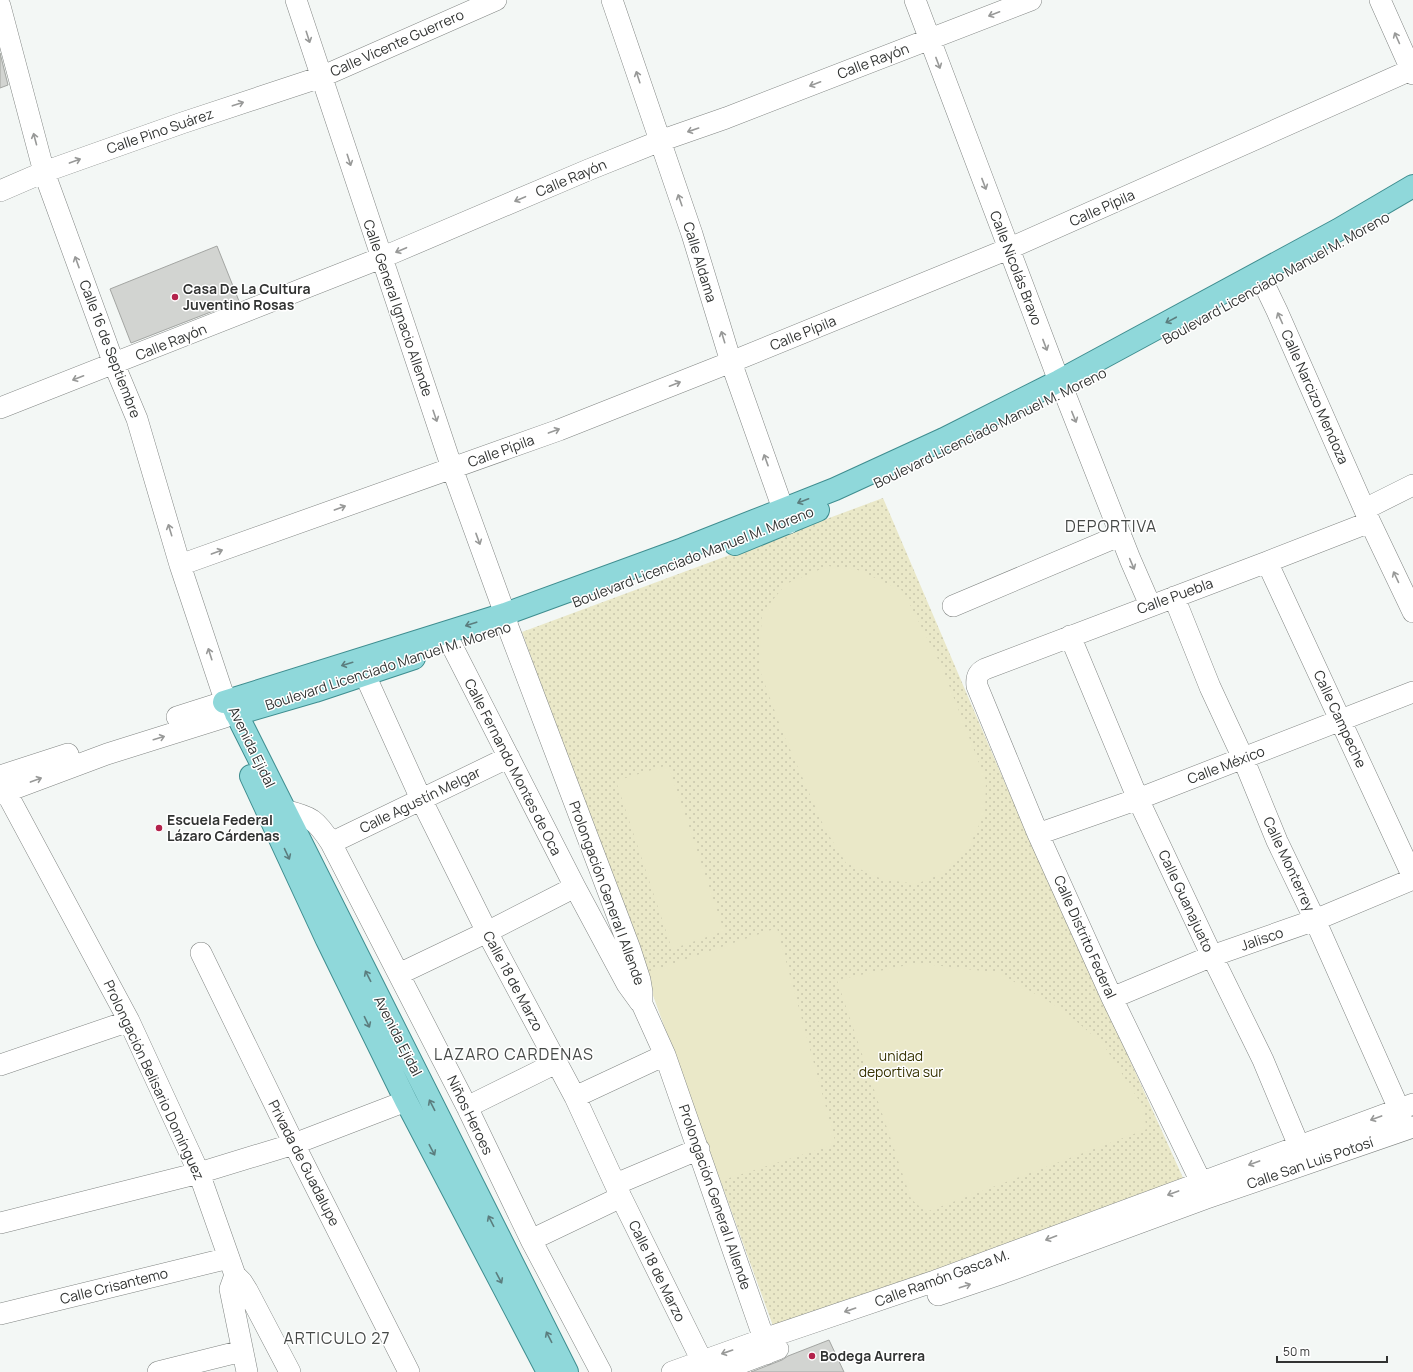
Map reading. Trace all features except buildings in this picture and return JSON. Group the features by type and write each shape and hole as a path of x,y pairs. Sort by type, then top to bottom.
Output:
{"main road":[{"name":"Boulevard Licenciado Manuel M. Moreno","path":"1261,280 1413,186"},
{"name":"Boulevard Licenciado Manuel M. Moreno","path":"226,705 365,674 452,646 506,620 683,549 786,516 835,489 988,418 1062,388 1261,280 1413,201"},
{"name":"Boulevard Licenciado Manuel M. Moreno","path":"226,705 506,620"},
{"name":"Avenida Ejidal","path":"226,705 274,808 567,1372"},
{"name":"Avenida Ejidal","path":"274,808 327,940 406,1101 548,1372"}],"street":[{"name":"Calle General Ignacio Allende","path":"296,0 452,468 506,620"},
{"name":"Calle Vicente Guerrero","path":"321,76 496,0"},
{"name":"Calle Aldama","path":"612,0 692,234 731,362 786,516"},
{"name":"Calle Nicolás Bravo","path":"915,0 1008,249 1062,388 1150,605"},
{"name":"Calle Rayón","path":"0,408 381,258 574,176 1030,0"},
{"path":"1380,0 1412,71"},
{"name":"Calle 16 de Septiembre","path":"0,6 44,172 114,364 137,419 180,565 226,705"},
{"name":"Calle Pípila","path":"180,565 559,430 731,362 1008,249 1412,71"},
{"name":"Calle Pino Suárez","path":"0,191 44,172 321,76"},
{"name":"Calle Narcizo Mendoza","path":"1261,280 1277,311 1413,612"},
{"path":"1368,515 1413,485"},
{"name":"Calle Puebla","path":"979,672 985,668 1150,605 1268,562 1368,515"},
{"path":"953,606 1121,535"},
{"name":"Calle Campeche","path":"1268,562 1413,878"},
{"name":"Calle Monterrey","path":"1174,597 1210,687 1243,758 1277,841 1406,1107 1409,1128"},
{"name":"Prolongación General I Allende","path":"506,620 630,949 640,980 642,1004 665,1055 699,1149 765,1346"},
{"name":"Calle Guanajuato","path":"1070,636 1138,799 1263,1060 1302,1156"},
{"name":"Calle Fernando Montes de Oca","path":"452,646 575,887 627,984 642,1004"},
{"name":"Calle Distrito Federal","path":"979,672 976,679 977,686 1038,834 1112,998 1206,1187"},
{"name":"Calle 18 de Marzo","path":"365,674 421,799 487,932 575,1097 619,1191 708,1368"},
{"name":"Calle México","path":"1038,834 1138,799 1413,692"},
{"name":"Boulevard Licenciado Manuel M. Moreno","path":"1,787 107,754 129,741 226,705"},
{"name":"Calle Agustín Melgar","path":"331,843 509,757"},
{"name":"Prolongación Belisario Domínguez","path":"1,787 129,1021 199,1173 224,1248 232,1267 247,1290 290,1372"},
{"name":"Niños Heroes","path":"274,808 300,815 313,821 323,831 331,843 399,974 531,1240 601,1372"},
{"name":"Jalisco","path":"1112,998 1212,956 1315,920 1413,878"},
{"path":"399,974 487,932 575,887"},
{"name":"Privada de Guadalupe","path":"202,953 294,1144 409,1372"},
{"path":"0,1065 129,1021"},
{"path":"575,1097 665,1055"},
{"path":"466,1107 556,1063"},
{"path":"0,1223 199,1173 294,1144 406,1101"},
{"name":"Calle San Luis Potosí","path":"1302,1156 1406,1107"},
{"name":"Calle San Luis Potosí","path":"1206,1187 1302,1156 1409,1128"},
{"path":"531,1240 699,1149"},
{"name":"Calle Ramón Gasca M.","path":"672,1372 708,1368 765,1346 934,1289 1003,1273 1111,1225 1206,1187"},
{"path":"232,1267 230,1289 242,1351 248,1372"},
{"name":"Calle Crisantemo","path":"0,1314 232,1267"},
{"path":"158,1372 242,1351"}],"green space":[{"name":"unidad deportiva sur","path":"883,498 1005,783 1184,1180 931,1279 773,1326 522,632"},
{"path":"828,566 858,570 903,591 942,667 986,781 985,812 969,847 944,873 916,884 882,879 846,863 825,829 782,731 759,668 762,613 786,584"},
{"path":"668,765 724,931 672,949 616,781"},
{"path":"777,928 836,1144 720,1181 645,973"},
{"path":"917,963 999,973 1063,1010 1103,1044 1142,1105 1147,1129 926,1212 911,1199 837,980"}],"place":[{"name":"Casa De La Cultura Juventino Rosas","path":"175,297"},
{"name":"Escuela Federal Lázaro Cárdenas","path":"159,828"},
{"name":"Bodega Aurrera","path":"812,1356"}],"district":[{"name":"DEPORTIVA","path":"1111,526"},
{"name":"LAZARO CARDENAS","path":"514,1054"},
{"name":"ARTICULO 27","path":"337,1338"}]}
